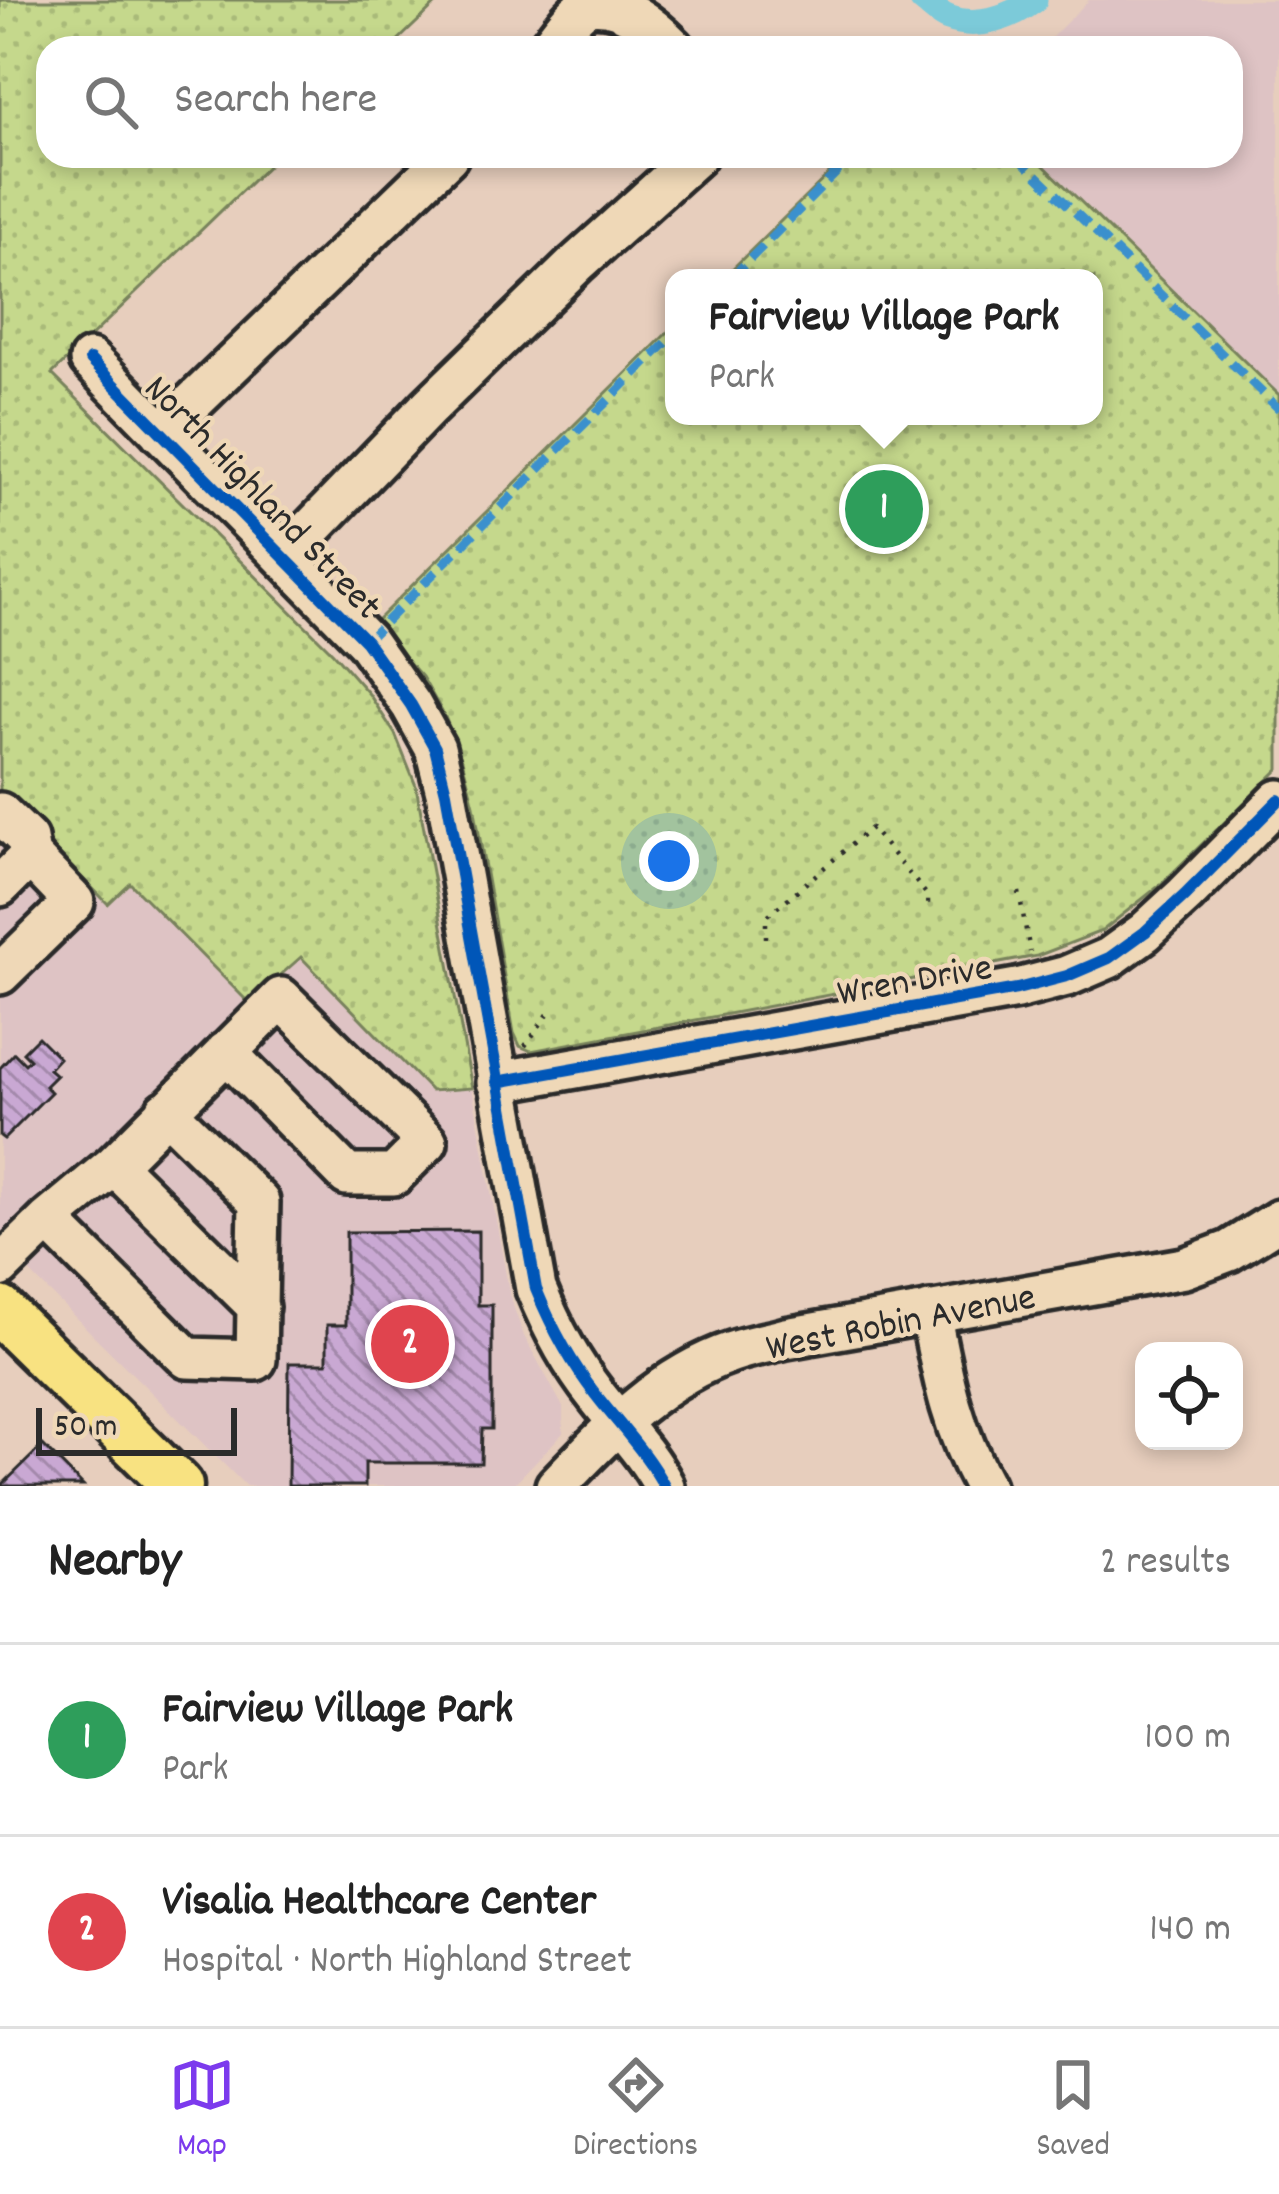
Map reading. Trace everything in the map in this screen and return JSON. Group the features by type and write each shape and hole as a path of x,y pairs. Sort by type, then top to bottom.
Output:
{"main road":[{"path":"0,1311 178,1486"}],"street":[{"path":"558,36 585,5 605,2 629,8 660,36"},
{"path":"161,433 436,168"},
{"path":"286,556 429,407 683,168"},
{"name":"North Highland Street","path":"90,360 286,556 385,665 435,748 536,1289 569,1358 664,1486"},
{"name":"Wren Drive","path":"497,1082 1066,976 1109,958 1145,932 1279,800"},
{"path":"0,813 27,839 30,856 74,902 0,974"},
{"path":"0,886 30,856"},
{"path":"0,1268 114,1165 226,1052 281,998 427,1142 394,1175 346,1175 226,1052"},
{"path":"48,1220 187,1358 256,1360 259,1202 166,1112"},
{"path":"114,1165 258,1307"},
{"name":"West Robin Avenue","path":"556,1486 647,1396 732,1352 786,1338 1184,1268 1229,1251 1279,1220"},
{"path":"930,1312 946,1397 966,1454 984,1486"}],"path":[{"path":"766,938 766,916 871,828 928,896 928,909"},
{"path":"1019,892 1036,984"}],"shaded area":[{"path":"1089,0 1279,0 1279,395 1046,168 1243,168 1243,36 1053,36"},
{"path":"0,794 107,903 130,883 248,1002 301,956 431,1091 472,1088 510,1297 524,1336 563,1407 563,1433 512,1486 246,1486 0,1243"}],"green space":[{"path":"0,0 440,0 402,36 36,36 36,168 266,168 52,374 333,653 369,694 395,734 416,786 472,1088 431,1091 301,957 249,1003 130,883 108,904 0,794"},
{"path":"835,168 1046,168 1279,395 1279,769 1159,886 1102,931 1037,956 531,1051 520,1046 514,1033 462,760 422,677 374,623 665,335 665,425 1103,425 1103,269 732,269"}],"building":[{"path":"38,1037 59,1058 49,1069 56,1075 45,1086 51,1092 4,1139 0,1136 0,1068 14,1053 25,1064 30,1059 23,1052"},
{"path":"478,1231 478,1305 492,1305 492,1429 482,1429 481,1463 365,1463 365,1486 288,1486 289,1363 327,1363 327,1325 346,1325 346,1232"},
{"path":"43,1445 83,1486 1,1486"}],"waterway":[{"path":"923,0 945,17 970,22 1004,17 1034,0"}],"marked path":[{"path":"740,269 841,168"},
{"path":"1029,168 1279,409"},
{"path":"366,641 665,344"}],"cycle path":[{"path":"90,360 366,641 435,748 536,1289 578,1370 664,1486"},
{"path":"497,1082 1017,989 1067,976 1109,958 1145,932 1279,800"}],"place":[{"name":"Fairview Village Park","path":"884,509"},
{"name":"Visalia Healthcare Center","path":"410,1344"}]}
